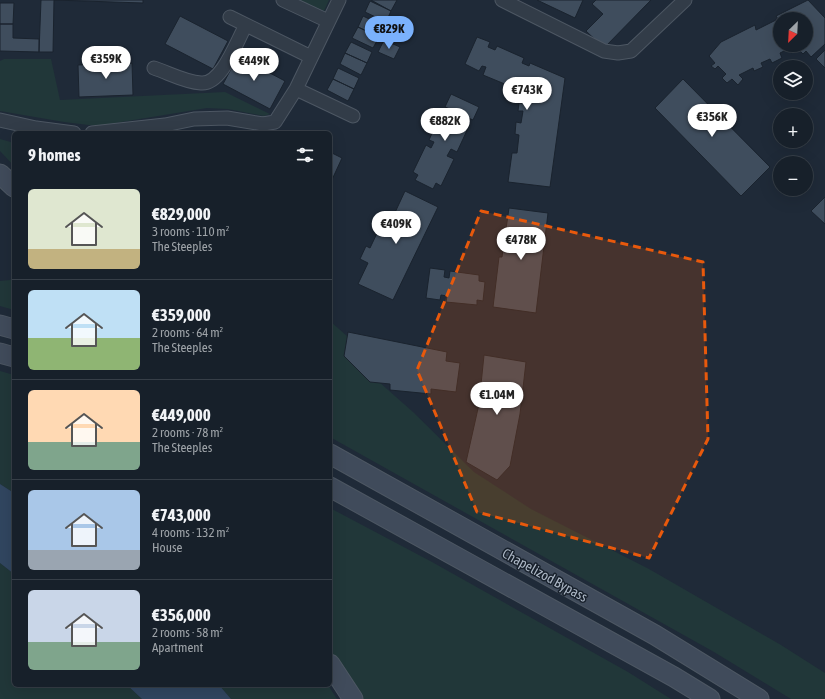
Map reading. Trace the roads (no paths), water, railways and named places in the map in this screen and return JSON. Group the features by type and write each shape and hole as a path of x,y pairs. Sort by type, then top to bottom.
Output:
{"main road":[{"path":"0,174 12,185"},
{"path":"0,325 12,328"},
{"path":"0,353 12,357"},
{"name":"Chapelizod Bypass","path":"332,455 655,635 759,699"},
{"name":"Chapelizod Bypass","path":"332,488 674,677 710,699"},
{"path":"332,667 353,699"}],"street":[{"path":"283,0 328,21"},
{"path":"142,131 194,119 227,118 263,124 275,122 296,89 338,0"},
{"path":"502,0 604,51 618,53 631,51 685,0"},
{"path":"230,16 311,57"},
{"path":"154,68 192,82 210,82 218,76 246,25"},
{"path":"296,89 353,116"},
{"path":"0,120 36,128 59,131"}],"water":[{"path":"0,484 12,492 12,572 0,563"},
{"path":"129,687 221,687 231,699 142,699"}]}
